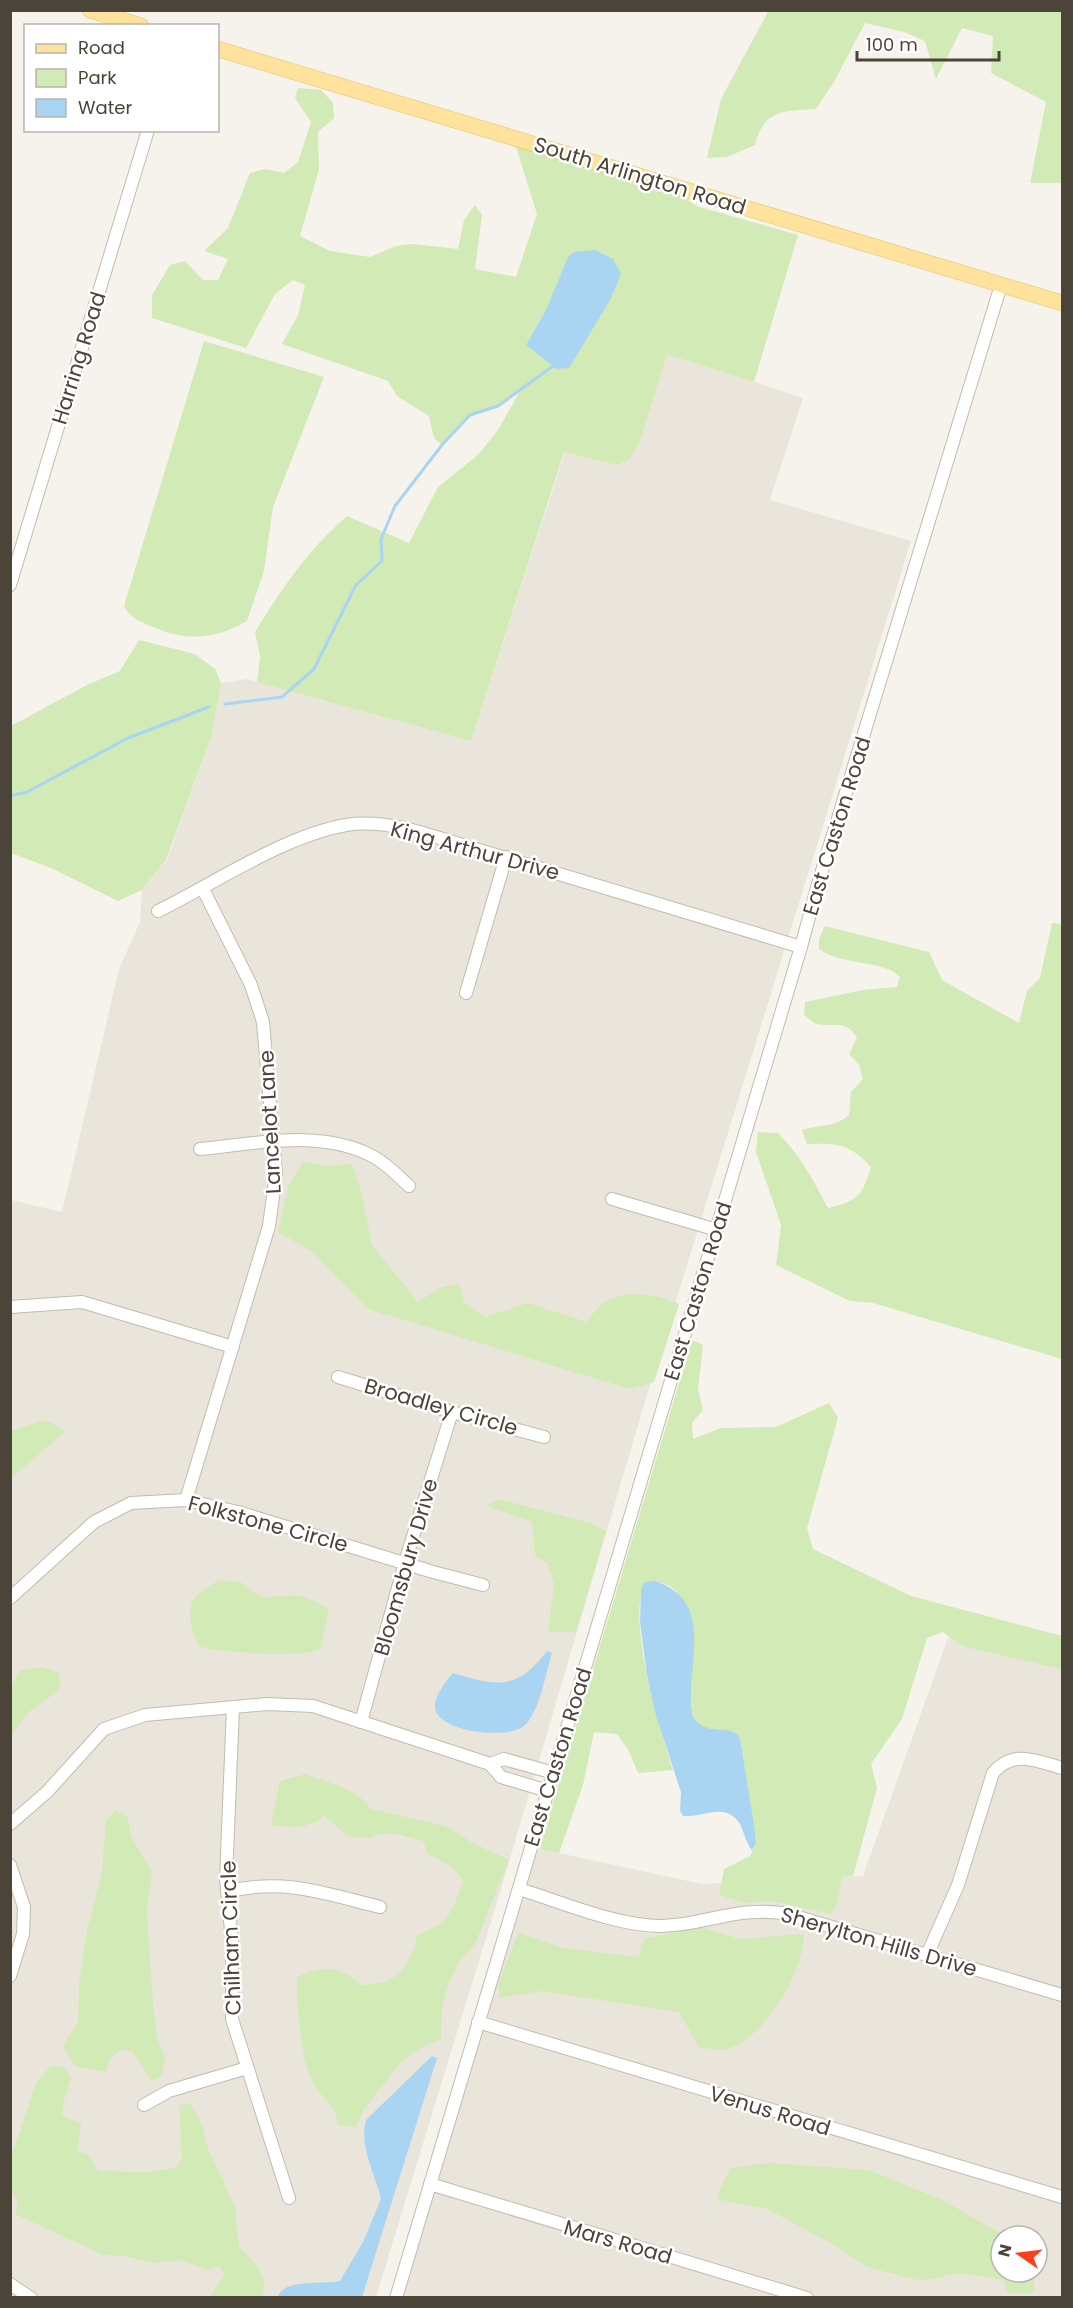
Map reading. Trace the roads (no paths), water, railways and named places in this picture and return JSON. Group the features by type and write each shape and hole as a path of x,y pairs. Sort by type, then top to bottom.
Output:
{"main road":[{"path":"90,10 135,24"},
{"name":"South Arlington Road","path":"219,48 1062,303"}],"street":[{"name":"Harring Road","path":"10,585 147,132"},
{"name":"East Caston Road","path":"396,2298 717,1230 818,884 1001,285"},
{"name":"King Arthur Drive","path":"158,911 301,839 352,825 372,824 411,830 506,857 801,947"},
{"path":"466,993 506,857"},
{"name":"Lancelot Lane","path":"186,1500 272,1213 276,1174 265,1036 259,1008 244,970 203,889"},
{"path":"200,1149 274,1142 323,1141 348,1146 384,1163 410,1186"},
{"path":"612,1199 717,1230"},
{"path":"10,1306 82,1302 233,1347"},
{"name":"Broadley Circle","path":"338,1377 544,1437"},
{"name":"Bloomsbury Drive","path":"361,1722 405,1562 452,1412"},
{"name":"Folkstone Circle","path":"10,1598 94,1522 131,1503 186,1500 238,1512 483,1585"},
{"path":"10,1824 47,1792 104,1729 145,1715 267,1704 313,1706 490,1764 501,1777 548,1791"},
{"name":"Chilham Circle","path":"233,1707 228,1892 232,1941 232,2019 288,2198"},
{"path":"927,1955 958,1885 993,1773 1004,1762 1017,1758 1062,1768"},
{"path":"490,1764 504,1759 554,1773"},
{"path":"10,1865 24,1907 23,1934 10,1976"},
{"path":"228,1892 253,1885 287,1885 380,1907"},
{"name":"Sherylton Hills Drive","path":"519,1889 624,1921 650,1926 684,1923 741,1911 769,1911 1062,1995"},
{"name":"Venus Road","path":"478,2022 1062,2197"},
{"path":"144,2105 169,2091 247,2068"},
{"name":"Mars Road","path":"430,2184 807,2298"},
{"path":"10,2284 31,2298"}],"water":[{"path":"595,250 613,259 621,274 610,300 569,368 557,369 526,345 547,308 568,257 574,252"},
{"path":"655,1581 675,1591 687,1604 693,1621 691,1699 693,1717 705,1727 730,1731 736,1733 740,1738 755,1832 756,1844 752,1850 740,1824 728,1813 713,1812 683,1816 680,1811 681,1792 656,1716 647,1675 640,1622 641,1589 645,1582"},
{"path":"547,1651 552,1653 539,1699 532,1716 519,1729 491,1733 475,1731 459,1728 446,1722 438,1714 435,1705 437,1696 453,1673 483,1681 506,1682 526,1673"},
{"path":"432,2056 437,2058 362,2297 278,2297 287,2287 305,2283 340,2281 363,2242 381,2199 366,2150 364,2130 366,2120"}],"waterway":[{"path":"225,704 282,697 314,669 356,585 382,561 381,539 395,506 442,445 470,415 498,406 553,366"},
{"path":"10,796 27,792 128,738 209,707"}]}
